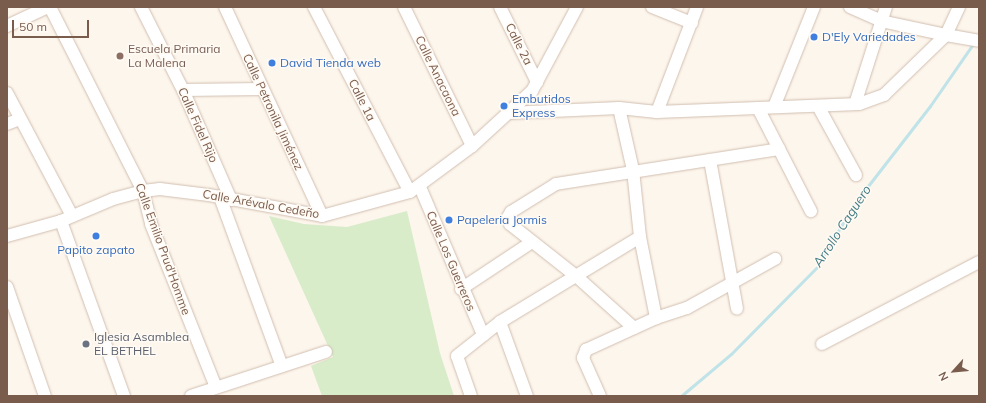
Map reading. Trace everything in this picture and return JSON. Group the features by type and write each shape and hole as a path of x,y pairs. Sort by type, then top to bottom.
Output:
{"street":[{"path":"7,26 49,7"},
{"name":"Calle Emilio Prud'Homme","path":"49,7 142,191 151,224 216,387"},
{"name":"Calle Fidel Rijo","path":"141,7 183,90 226,199 282,366"},
{"name":"Calle Petronila Jiménez","path":"225,7 322,216"},
{"name":"Calle 1a","path":"314,7 415,190"},
{"name":"Calle Anacaona","path":"404,7 472,146"},
{"name":"Calle 2a","path":"500,7 537,82"},
{"name":"Calle Arévalo Cedeño","path":"7,236 66,218 113,199 142,191 160,189 322,216 415,190 472,146 532,91 577,7"},
{"path":"652,7 692,23"},
{"path":"657,112 697,7"},
{"path":"774,107 814,7"},
{"path":"850,7 881,21 975,41"},
{"path":"855,104 886,7"},
{"path":"508,114 619,108 657,112 855,104 884,95 946,35 959,7"},
{"path":"183,90 262,89"},
{"path":"7,93 66,218 124,396"},
{"path":"818,106 856,175"},
{"path":"619,108 633,170 640,237 656,318"},
{"path":"758,108 811,211"},
{"path":"7,124 20,119"},
{"path":"634,328 576,276 510,224 508,217 511,212 556,184 633,170 779,149"},
{"path":"710,160 737,309"},
{"name":"Calle Los Guerreros","path":"415,190 483,335"},
{"path":"471,396 457,356 500,322 640,237"},
{"path":"461,289 532,242"},
{"path":"600,396 583,358 586,350 656,318 687,308 775,259"},
{"path":"822,344 979,262"},
{"path":"7,288 45,396"},
{"path":"500,322 528,396"},
{"path":"191,396 326,352"}],"green space":[{"path":"407,211 440,353 454,396 322,396 311,366 333,357 269,216 304,224 347,227"}],"waterway":[{"name":"Arrollo Caguero","path":"681,396 731,354 817,267 854,204 930,106 973,44"}],"place":[{"name":"D'Ely Variedades","path":"814,37"},
{"name":"Escuela Primaria La Malena","path":"120,56"},
{"name":"David Tienda web","path":"272,63"},
{"name":"Embutidos Express","path":"504,106"},
{"name":"Papeleria Jormis","path":"449,220"},
{"name":"Papito zapato","path":"96,236"},
{"name":"Iglesia Asamblea EL BETHEL","path":"86,344"}]}
